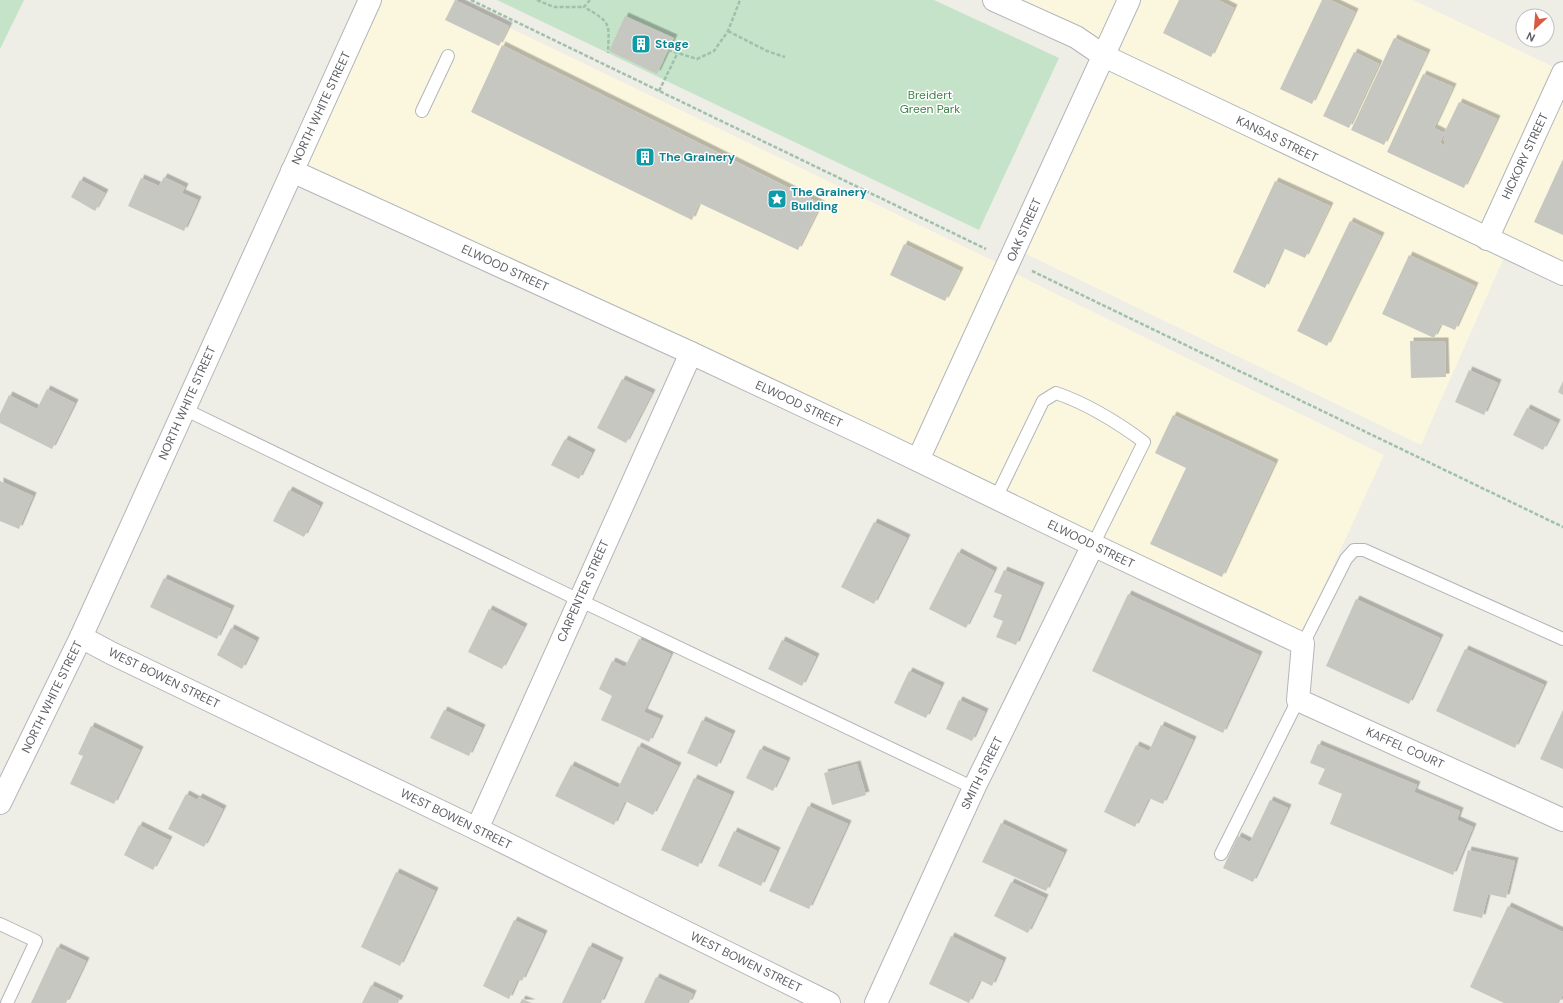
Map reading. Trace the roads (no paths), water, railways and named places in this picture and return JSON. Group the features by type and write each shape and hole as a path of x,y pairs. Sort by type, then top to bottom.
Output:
{"street":[{"name":"NORTH WHITE STREET","path":"0,804 81,637 370,0"},
{"name":"KANSAS STREET","path":"994,0 1076,37 1104,56 1563,274"},
{"name":"OAK STREET","path":"918,460 1129,0"},
{"name":"HICKORY STREET","path":"1487,239 1563,73"},
{"name":"ELWOOD STREET","path":"292,171 691,353 918,460 1093,546 1303,644"},
{"name":"CARPENTER STREET","path":"477,829 691,353"},
{"name":"SMITH STREET","path":"876,1003 974,788 1093,546"},
{"name":"WEST BOWEN STREET","path":"81,637 111,653 477,829 829,1003"},
{"path":"1298,700 1303,644"},
{"name":"KAFFEL COURT","path":"1298,700 1563,820"}],"lane":[{"path":"422,112 448,56"},
{"path":"996,498 1043,401 1056,393 1072,399 1117,422 1144,442 1093,546"},
{"path":"184,409 579,600 974,788"},
{"path":"1303,644 1346,559 1354,550 1364,550 1563,639"},
{"path":"1221,854 1298,700"},
{"path":"0,924 36,941 7,1003"}],"place":[{"name":"Stage","path":"641,44"},
{"name":"The Grainery","path":"645,157"},
{"name":"The Grainery Building","path":"777,199"}],"park label":[{"name":"Breidert Green Park","path":"930,102"}]}
